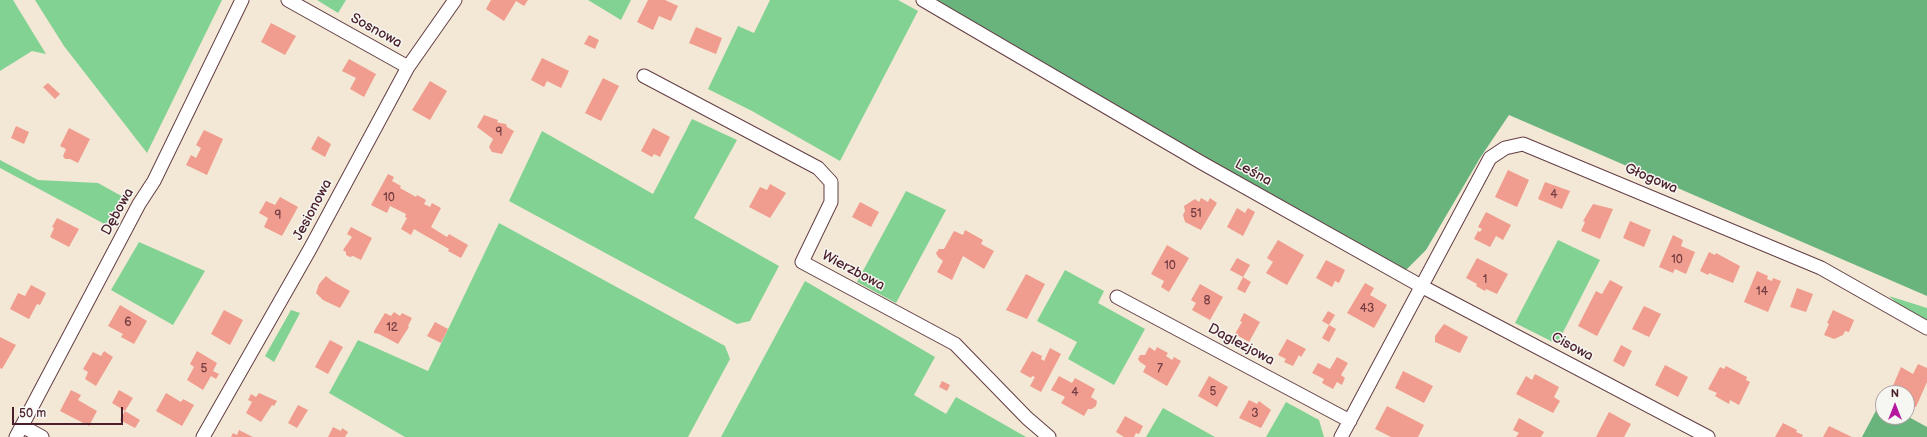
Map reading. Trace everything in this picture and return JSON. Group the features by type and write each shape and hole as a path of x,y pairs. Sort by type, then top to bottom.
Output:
{"street":[{"name":"Dębowa","path":"19,431 139,204 154,181 242,0"},
{"name":"Sosnowa","path":"288,0 408,67"},
{"name":"Jesionowa","path":"203,437 310,250 408,67 455,0"},
{"name":"Leśna","path":"923,0 1202,163 1421,286"},
{"name":"Wierzbowa","path":"644,76 818,168 831,182 831,202 802,262 955,344 1027,418 1050,437"},
{"name":"Głogowa","path":"1421,286 1490,158 1505,148 1523,144 1821,268 1927,328"},
{"path":"1341,437 1421,286"},
{"name":"Cisowa","path":"1421,286 1708,437"},
{"name":"Daglezjowa","path":"1117,297 1350,421"},
{"path":"19,431 42,437"}],"green space":[{"path":"0,0 13,0 46,54 32,51 0,71"},
{"path":"35,0 222,0 147,153 64,46"},
{"path":"317,0 346,0 338,13"},
{"path":"588,0 631,0 621,20"},
{"path":"770,0 898,0 918,11 840,161 752,111 708,89 738,26 754,33"},
{"path":"935,0 1927,0 1927,296 1509,115 1480,158 1426,250 1406,270 1234,175"},
{"path":"692,119 737,140 694,218 779,266 750,321 737,324 509,201 542,131 653,194"},
{"path":"0,160 38,180 98,183 125,198 110,227 0,168"},
{"path":"906,191 946,210 896,303 857,282"},
{"path":"499,223 725,346 730,359 688,437 405,437 329,393 358,340 428,371"},
{"path":"1558,240 1600,260 1557,344 1515,323"},
{"path":"139,242 205,271 173,325 111,290"},
{"path":"1065,270 1104,291 1098,303 1145,329 1114,385 1068,359 1077,342 1037,321"},
{"path":"805,281 935,357 914,395 946,414 956,397 1026,437 721,437"},
{"path":"1889,296 1927,308 1927,323 1907,312"},
{"path":"291,310 300,313 274,362 265,356"},
{"path":"1286,402 1319,420 1324,437 1266,437"},
{"path":"1163,408 1215,437 1146,437"},
{"path":"1875,412 1875,425 1915,425 1915,420 1927,427 1927,437 1862,437"}],"building":[{"path":"491,0 528,0 524,6 516,1 504,21 486,9"},
{"path":"648,0 665,0 678,6 671,21 659,16 653,30 637,22"},
{"path":"271,23 296,36 285,55 261,42"},
{"path":"696,27 722,38 716,54 689,43"},
{"path":"589,35 599,40 595,49 584,44"},
{"path":"542,58 569,71 561,88 547,81 544,87 531,80"},
{"path":"349,59 376,74 364,97 350,89 356,78 342,71"},
{"path":"603,78 619,86 601,121 585,113"},
{"path":"430,81 447,91 430,120 412,110"},
{"path":"48,83 60,94 55,99 43,87"},
{"path":"484,115 498,120 497,122 506,124 507,127 514,131 502,154 492,152 489,147 493,139 477,127"},
{"path":"16,126 29,132 24,144 11,138"},
{"path":"69,128 90,139 78,163 70,159 65,159 63,156 66,149 60,146"},
{"path":"653,128 670,137 660,157 654,154 652,157 641,151"},
{"path":"204,130 223,139 207,175 186,165 191,155 196,158 201,148 196,145"},
{"path":"318,136 331,144 325,157 311,149"},
{"path":"1508,170 1529,180 1517,207 1495,197"},
{"path":"388,174 394,177 392,181 401,186 400,188 416,197 417,195 426,200 424,204 430,207 432,203 441,208 431,227 447,237 449,234 468,245 461,258 448,251 449,249 414,229 411,235 401,229 407,218 405,217 406,214 390,206 387,213 371,205"},
{"path":"1545,182 1570,191 1562,209 1538,199"},
{"path":"770,184 786,193 770,218 749,207 760,187 767,190"},
{"path":"280,197 298,207 282,236 264,227 268,218 259,213 266,201 275,205"},
{"path":"1201,198 1208,202 1210,198 1217,203 1201,230 1185,222 1183,215 1185,211 1184,206 1195,199 1199,202"},
{"path":"860,202 879,212 871,227 852,217"},
{"path":"1593,204 1613,209 1600,239 1581,231 1585,222 1583,221"},
{"path":"1237,208 1245,213 1248,208 1255,212 1243,236 1227,227"},
{"path":"1486,212 1511,225 1503,240 1496,236 1490,247 1474,239 1478,231 1480,232 1482,229 1478,227"},
{"path":"57,218 79,229 69,247 50,237 54,228 52,227"},
{"path":"1630,221 1651,230 1644,247 1623,238"},
{"path":"351,227 372,238 361,260 353,256 350,257 346,255 346,252 343,250 352,237 347,234"},
{"path":"965,230 983,240 981,244 994,251 984,269 963,256 952,280 937,272 943,261 936,253 939,249 944,249 954,231 963,235"},
{"path":"1673,235 1683,240 1681,246 1695,252 1686,274 1675,269 1673,273 1659,267"},
{"path":"1278,240 1304,255 1287,285 1266,273 1273,262 1267,258"},
{"path":"1167,245 1189,258 1169,292 1161,287 1164,281 1151,274"},
{"path":"1709,252 1715,255 1716,253 1740,266 1733,283 1700,271"},
{"path":"1237,258 1250,265 1243,277 1230,270"},
{"path":"1477,258 1508,274 1497,294 1486,289 1485,291 1476,286 1477,284 1466,278"},
{"path":"1326,260 1345,270 1339,283 1335,281 1332,287 1316,278"},
{"path":"1757,271 1768,276 1767,279 1772,281 1773,278 1781,281 1768,312 1744,302"},
{"path":"1026,274 1045,284 1027,319 1006,310"},
{"path":"326,276 350,291 340,308 323,300 316,293 319,284"},
{"path":"1243,277 1251,282 1245,293 1237,289"},
{"path":"1610,280 1623,287 1597,336 1578,326 1596,291 1602,294"},
{"path":"1365,283 1374,288 1370,295 1387,305 1374,328 1347,313"},
{"path":"1200,284 1223,297 1210,320 1192,310 1196,303 1191,300"},
{"path":"31,285 46,293 40,305 37,304 29,319 10,309 18,293 25,296"},
{"path":"1797,288 1813,294 1806,312 1790,307"},
{"path":"120,305 147,321 134,344 121,337 123,334 108,326"},
{"path":"1644,306 1661,314 1649,337 1632,329"},
{"path":"224,310 243,320 230,345 211,334"},
{"path":"1833,310 1854,320 1849,332 1845,331 1843,335 1834,339 1824,335 1829,324 1827,323"},
{"path":"1328,311 1335,315 1329,325 1322,321"},
{"path":"394,312 400,316 402,313 412,318 408,326 409,327 398,344 374,333 385,313 391,316"},
{"path":"1244,313 1260,322 1249,342 1235,334 1242,322 1240,321"},
{"path":"435,322 448,329 441,343 427,336"},
{"path":"1444,324 1468,337 1460,353 1435,342 1435,336"},
{"path":"1329,325 1336,329 1329,342 1322,338"},
{"path":"0,337 16,345 2,369 0,368"},
{"path":"1287,339 1306,349 1301,357 1299,355 1293,366 1284,362 1286,359 1278,355"},
{"path":"330,340 343,347 328,374 315,367"},
{"path":"1621,345 1632,351 1624,367 1613,361"},
{"path":"1149,347 1155,351 1157,347 1168,353 1166,356 1172,360 1174,357 1181,361 1167,386 1143,372 1146,366 1138,359 1140,355 1145,355"},
{"path":"1050,348 1061,354 1041,392 1030,386 1035,377 1032,376 1031,378 1020,372 1032,351 1042,356 1041,359 1044,361"},
{"path":"104,351 113,357 96,386 85,379 88,372 83,369 93,352 101,356"},
{"path":"197,351 217,363 213,371 219,374 216,379 211,376 203,390 187,380 194,367 190,364"},
{"path":"1337,357 1348,363 1341,375 1345,378 1342,385 1337,382 1333,389 1322,383 1324,379 1312,373 1318,363 1330,369"},
{"path":"1918,364 1927,368 1927,382 1916,407 1915,385 1893,385 1901,367 1913,374"},
{"path":"1665,365 1688,377 1678,397 1655,385"},
{"path":"1726,366 1747,377 1746,380 1750,382 1739,405 1730,400 1729,404 1715,396 1717,393 1708,389 1720,367 1724,369"},
{"path":"1403,371 1433,386 1424,403 1395,388"},
{"path":"1535,374 1559,387 1554,397 1560,401 1553,413 1516,394 1526,376 1532,380"},
{"path":"1059,376 1072,383 1075,378 1095,389 1091,397 1097,401 1096,406 1092,409 1088,409 1084,416 1061,403 1065,397 1051,390"},
{"path":"1209,376 1228,387 1217,407 1198,396"},
{"path":"942,381 950,385 947,391 939,387"},
{"path":"71,390 81,395 78,400 97,411 89,426 60,411"},
{"path":"119,390 133,398 125,411 112,403"},
{"path":"166,393 181,402 183,399 194,405 182,426 156,411"},
{"path":"259,393 277,401 274,406 272,405 261,422 246,413 252,402 248,400 251,394 256,397"},
{"path":"1249,400 1257,404 1259,401 1271,410 1261,428 1239,418"},
{"path":"298,405 308,410 297,428 288,423"},
{"path":"1387,406 1424,425 1418,437 1391,437 1375,429"},
{"path":"125,411 140,420 135,428 120,420"},
{"path":"1609,412 1631,424 1624,437 1596,437"},
{"path":"1125,416 1143,426 1139,434 1136,433 1134,437 1124,437 1116,432"},
{"path":"1519,418 1544,432 1541,437 1516,437 1519,433 1513,430"},
{"path":"1783,423 1797,430 1796,432 1803,435 1802,437 1775,437"},
{"path":"1829,426 1852,437 1823,437"},
{"path":"333,427 341,431 342,428 348,432 345,437 328,437"},
{"path":"239,430 253,437 231,437 233,433 237,435"}]}
